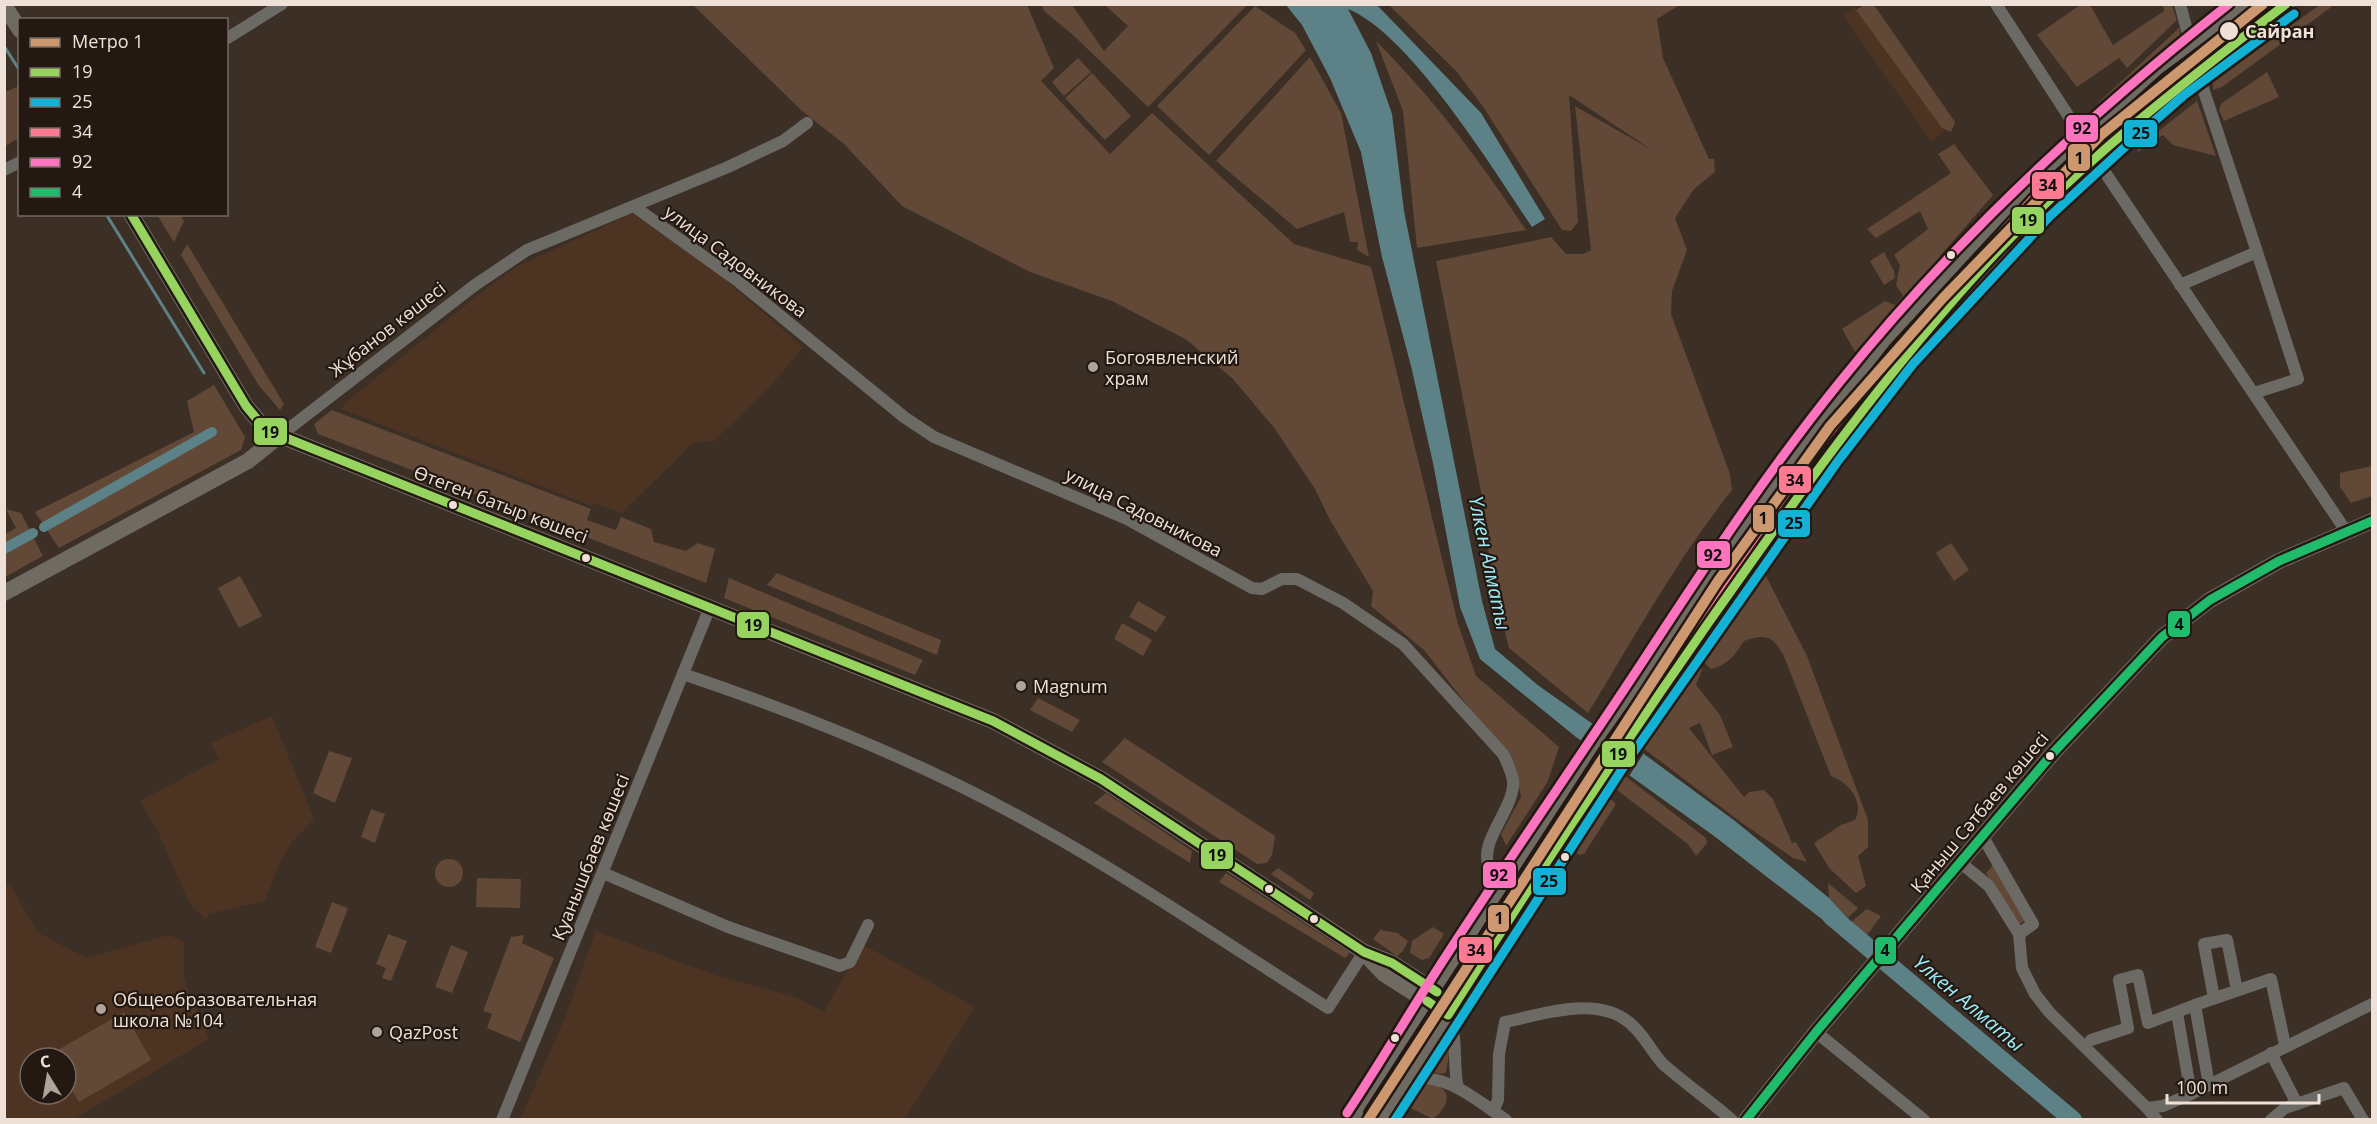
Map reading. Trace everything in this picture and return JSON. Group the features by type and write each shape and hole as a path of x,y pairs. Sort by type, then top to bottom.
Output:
{"main road":[{"path":"1357,1119 1433,998 1719,568 1808,442 1871,362 1959,262 2084,140 2249,4"},
{"path":"1380,1119 1635,728 1828,454 1904,356 2042,207 2095,158 2197,70 2287,4"},
{"path":"4,5 18,27"},
{"name":"Өтеген батыр көшесі","path":"132,216 246,406 266,430 278,437 993,721 1101,779 1364,952"},
{"name":"Жұбанов көшесі","path":"4,593 248,461 278,437"},
{"name":"Қаныш Сәтбаев көшесі","path":"1746,1119 1816,1032 2121,678 2184,618 2279,561 2373,521"},
{"path":"1364,952 1384,974 1433,998 1448,1015"}],"street":[{"path":"228,38 282,4"},
{"path":"1996,4 2095,158 2346,531"},
{"path":"2180,4 2192,49"},
{"path":"2197,70 2298,379 2254,393"},
{"name":"Жұбанов көшесі","path":"278,437 527,250 634,207 783,141 807,123"},
{"path":"4,170 18,163"},
{"name":"улица Садовникова","path":"634,207 739,282 886,403 934,437 1127,519 1252,588 1262,589 1282,579 1297,579 1343,603 1403,644 1503,754 1511,771 1512,793 1489,845 1487,858 1488,867 1504,890"},
{"path":"2180,285 2257,252"},
{"name":"Қуанышбаев көшесі","path":"502,1119 710,607"},
{"path":"683,674 733,691 925,768 1036,825 1328,1008 1364,952"},
{"path":"1983,837 2033,924 2019,934"},
{"path":"1961,863 1989,886 2019,934 2022,968 2035,994 2050,1013 2157,1119"},
{"path":"603,873 728,927 840,966 850,962 868,925"},
{"path":"2214,998 2204,944 2227,940 2237,990"},
{"path":"2128,1028 2119,980 2138,975 2148,1023"},
{"path":"2091,1040 2148,1023 2271,979 2285,1046"},
{"path":"2147,1108 2163,1106 2191,1094 2373,1004"},
{"path":"2195,1005 2209,1085"},
{"path":"1492,1111 1498,1100 1499,1054 1505,1022 1575,1008 1615,1015 1636,1028 1650,1050 1664,1065 1732,1119"},
{"path":"2177,1013 2191,1094"},
{"path":"1448,1015 1455,1033 1455,1074 1458,1088"},
{"path":"1816,1032 1924,1119"},
{"path":"2271,1053 2297,1104"},
{"path":"1408,1078 1433,1077 1444,1080 1506,1119"},
{"path":"2271,1119 2285,1108 2344,1088 2363,1119"}],"shaded area":[{"path":"2321,4 2334,5 2222,87 2213,90 2213,70 2236,54 2248,56"},
{"path":"693,5 1027,5 1054,68 1041,81 1110,154 1152,113 1294,244 1371,267 1458,624 1476,676 1559,747 1548,781 1506,846 1501,834 1521,797 1515,767 1425,651 1371,606 1373,591 1330,520 1315,489 1275,429 1233,379 1187,340 1112,301 1030,272 902,206 844,144 801,110"},
{"path":"1072,5 1104,51 1128,26 1105,5 1247,5 1148,107 1073,35 1044,11 1042,6"},
{"path":"1389,5 1680,5 1657,19 1663,58 1709,159 1714,159 1715,172 1694,189 1675,218 1687,250 1672,291 1671,314 1730,474 1732,490 1674,571 1588,713 1509,648 1491,577 1485,512 1436,261 1551,237 1566,254 1583,254 1591,250 1575,106 1652,150 1569,95 1578,222 1571,231 1562,230 1484,108 1456,71"},
{"path":"1864,5 1874,5 1955,122 1951,132 1942,128 1856,10"},
{"path":"2080,5 2090,5 2113,45 2164,11 2163,5 2172,5 2177,20 2127,68 2119,58 2077,87 2037,35"},
{"path":"2264,5 2273,5 2116,128 2113,124 2223,34"},
{"path":"1255,6 1295,33 1306,50 1209,155 1157,106"},
{"path":"1854,7 1945,131 1931,141 1843,16"},
{"path":"2180,27 2180,41 2104,109 2098,103"},
{"path":"1376,41 1418,86 1456,132 1526,230 1417,248 1403,111"},
{"path":"1310,57 1341,113 1369,257 1357,250 1358,242 1350,242 1344,212 1297,229 1216,161"},
{"path":"1078,58 1091,72 1064,96 1052,82"},
{"path":"2267,72 2279,97 2224,121 2219,110 2222,103"},
{"path":"1092,73 1131,116 1105,140 1065,98"},
{"path":"18,86 18,139 5,146 5,92"},
{"path":"2187,93 2196,93 2132,145 2130,140"},
{"path":"2197,101 2216,156 2173,145 2163,135 2138,152 2137,148"},
{"path":"1954,144 1993,195 1940,256 1944,258 1949,268 1862,358 1854,350 1842,329 1885,301 1895,305 1903,296 1896,285 1900,265 1894,255 1928,229 1920,211 1876,238 1867,229 1951,173 1938,154"},
{"path":"633,213 699,257 803,347 770,387 714,441 693,443 622,513 593,503 592,506 341,409 346,402 488,287 518,266"},
{"path":"158,216 181,216 184,221 174,242"},
{"path":"187,244 284,404 280,410 259,386 181,255"},
{"path":"1884,252 1894,271 1895,278 1884,285 1870,261"},
{"path":"214,385 245,437 241,450 59,548 35,512 194,432 187,401"},
{"path":"332,410 591,509 587,520 616,530 621,517 651,529 654,542 686,551 698,543 715,549 706,583 318,434 314,424"},
{"path":"2372,466 2372,496 2351,503 2340,487 2340,473"},
{"path":"6,509 21,513 43,556 5,577 5,534 16,528"},
{"path":"1951,543 1969,570 1954,581 1936,553"},
{"path":"777,573 941,640 937,655 767,585"},
{"path":"1765,574 1807,656 1868,820 1868,847 1858,856 1866,886 1856,893 1829,868 1814,843 1841,825 1855,820 1858,806 1849,788 1831,776 1783,654 1771,640 1758,637 1744,641 1730,659 1722,665 1711,669 1704,660 1706,642"},
{"path":"240,576 262,616 239,628 218,588"},
{"path":"729,578 923,660 915,675 724,598"},
{"path":"1138,601 1166,617 1156,632 1129,617"},
{"path":"1122,623 1152,640 1143,656 1114,639"},
{"path":"1694,652 1702,670 1696,685 1720,715 1733,747 1712,755 1700,723 1689,728 1744,797 1749,792 1764,790 1773,799 1792,843 1796,842 1807,862 1793,858 1742,823 1635,742"},
{"path":"1038,698 1080,720 1072,732 1030,710"},
{"path":"272,716 314,819 291,843 279,864 264,904 259,902 209,914 206,920 189,903 158,832 140,801 219,759 211,743"},
{"path":"1125,738 1275,836 1272,855 1267,863 1257,864 1102,762"},
{"path":"329,751 352,758 335,803 313,793"},
{"path":"1621,773 1706,838 1707,843 1696,856 1688,844 1613,787 1612,783"},
{"path":"1602,791 1616,804 1584,854 1579,855 1570,846 1586,823 1587,813"},
{"path":"1106,793 1192,851 1190,863 1094,803"},
{"path":"371,809 385,814 375,843 361,837"},
{"path":"449,859 459,863 463,873 459,883 449,887 439,883 435,873 439,863"},
{"path":"1993,865 2026,920 2018,925 1986,873"},
{"path":"1278,868 1314,893 1310,900 1271,874"},
{"path":"1226,873 1350,953 1345,958 1219,882"},
{"path":"477,878 521,879 520,908 476,907"},
{"path":"1828,883 1858,908 1848,918 1829,898"},
{"name":"Общеобразовательная школа №104","path":"10,884 37,932 86,958 169,935 184,941 184,979 209,1039 74,1119 5,1120 5,887"},
{"path":"332,902 348,908 331,953 315,947"},
{"path":"1867,909 1881,916 1867,935 1851,922"},
{"path":"1433,927 1444,934 1429,958 1422,960 1410,953 1412,941"},
{"path":"1380,930 1397,933 1408,941 1403,951 1397,956 1373,939"},
{"path":"596,931 712,974 798,998 824,1012 862,944 975,1007 905,1119 520,1120 565,1017"},
{"path":"388,934 407,941 391,981 382,978 386,968 376,964"},
{"path":"524,935 522,943 554,958 520,1042 487,1028 492,1014 483,1011 511,937"},
{"path":"451,945 468,952 452,993 435,987"},
{"path":"124,1012 151,1060 79,1102 78,1046 65,1046"},
{"path":"1427,1025 1432,1028 1372,1119 1366,1120"},
{"path":"1448,1031 1450,1049 1446,1072 1442,1074 1424,1070"},
{"path":"1424,1083 1440,1087 1446,1096 1444,1107 1433,1119 1404,1105 1414,1089"}],"water":[{"path":"1286,5 1377,5 1481,113 1545,219 1532,227 1473,139 1423,74 1397,45 1372,23 1348,9 1371,53 1392,114 1404,211 1482,601 1495,649 1539,686 1590,722 1644,754 1735,821 1829,898 1854,925 1845,937 1714,836 1576,737 1480,659 1460,607 1433,463 1411,366 1382,257 1361,152 1330,78 1302,25"}],"pier":[{"path":"1594,721 1645,751 1628,778 1579,743"}],"waterway":[{"path":"4,46 18,68"},
{"path":"107,216 204,373"},
{"path":"44,527 212,432"},
{"path":"4,549 33,533"},
{"name":"Үлкен Алматы","path":"1831,916 2073,1120"}],"metro line":[{"name":"1","path":"1368,1120 1718,581 1830,426 1943,298 2102,134 2263,4"}],"transit line":[{"name":"92","path":"1347,1113 1470,919 1712,556 1761,486 1839,383 1928,280 2023,183 2124,91 2229,4"},
{"name":"34","path":"1370,1113 1606,749 1818,447 1895,349 2034,198 2167,78 2266,4"},
{"name":"19","path":"1427,1001 1448,1015 1609,768 1742,574 1845,434 1955,298 2028,220 2099,155 2172,93 2286,4"},
{"name":"25","path":"1395,1120 1626,763 1838,461 1913,364 2050,216 2126,146 2183,96 2294,14"},
{"name":"19","path":"132,216 246,406 266,430 993,721 1101,779 1364,952 1392,963 1437,992"},
{"name":"4","path":"1746,1120 1816,1032 2053,753 2162,637 2210,600 2279,561 2372,521"}],"place":[{"name":"Сайран","path":"2229,31"},
{"name":"Богоявленский храм","path":"1093,367"},
{"name":"Magnum","path":"1021,686"},
{"name":"Общеобразовательная школа №104","path":"101,1009"},
{"name":"QazPost","path":"377,1032"}]}
